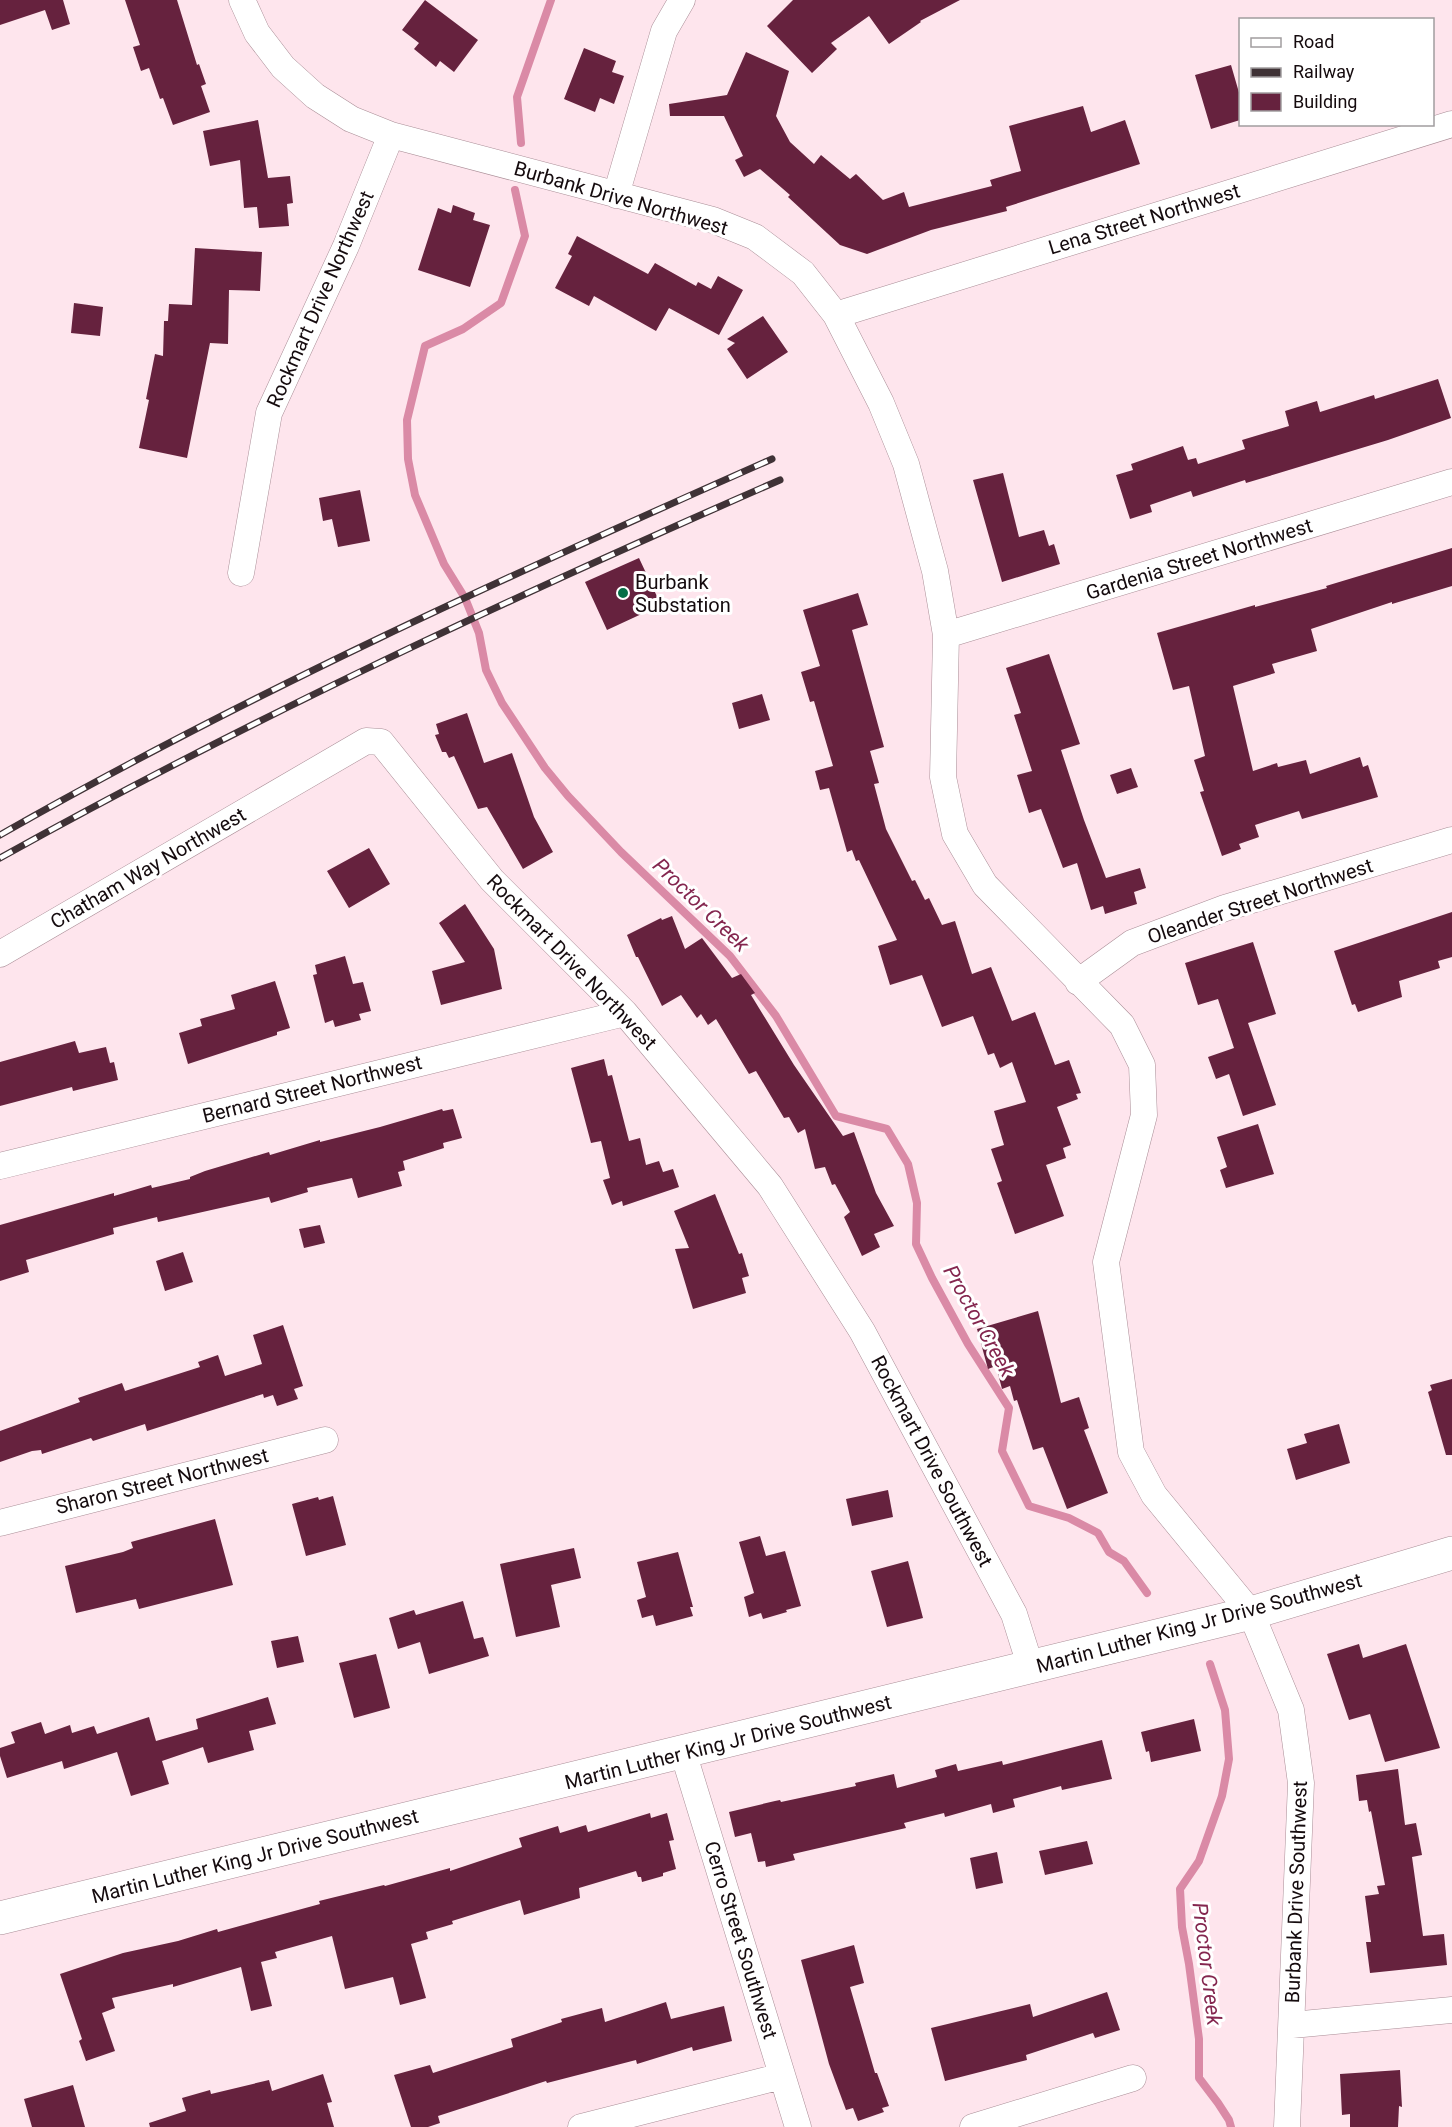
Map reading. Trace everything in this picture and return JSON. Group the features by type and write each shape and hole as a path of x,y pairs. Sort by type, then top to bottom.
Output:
{"main road":[{"name":"Martin Luther King Jr Drive Southwest","path":"0,1918 1251,1613 1452,1553"}],"street":[{"name":"Burbank Drive Northwest","path":"242,0 257,33 284,67 315,96 351,119 391,135 713,220 755,237 803,273 836,315 881,403 906,464 935,571 946,636 942,777 955,834 985,885 1122,1025 1142,1065"},
{"path":"616,195 664,31 682,0"},
{"name":"Lena Street Northwest","path":"836,315 1452,124"},
{"name":"Rockmart Drive Northwest","path":"241,573 269,413 346,246 391,135"},
{"name":"Gardenia Street Northwest","path":"946,636 1452,482"},
{"name":"Rockmart Drive Northwest","path":"295,782 366,741 381,742 492,880 625,1012 770,1186 818,1261"},
{"name":"Chatham Way Northwest","path":"0,954 295,782"},
{"name":"Oleander Street Northwest","path":"1078,982 1132,943 1225,908 1452,840"},
{"name":"Bernard Street Northwest","path":"0,1166 625,1012"},
{"name":"Burbank Drive Southwest","path":"1142,1065 1144,1115 1106,1262 1131,1452 1154,1495 1251,1613 1291,1710 1301,1783 1287,2127"},
{"name":"Rockmart Drive Southwest","path":"818,1261 862,1331 1014,1614 1030,1668"},
{"name":"Sharon Street Northwest","path":"0,1523 324,1440"},
{"name":"Cerro Street Southwest","path":"683,1752 798,2127"},
{"path":"1292,2025 1452,2010"},
{"path":"581,2127 782,2076"},
{"path":"973,2127 1133,2078"}],"building":[{"path":"0,0 63,0 70,24 52,30 45,10 0,25"},
{"path":"125,0 177,0 197,65 199,64 206,84 201,86 210,112 173,125 163,98 160,99 149,68 141,71 133,47 140,45"},
{"path":"425,0 478,40 454,72 440,61 436,67 414,49 419,43 402,30"},
{"path":"793,0 960,0 920,21 889,44 869,16 831,43 837,49 812,73 767,26"},
{"path":"584,48 616,61 612,72 624,76 614,104 600,98 595,112 564,99"},
{"path":"746,52 789,71 776,116 790,142 814,164 821,155 850,179 856,174 883,200 904,192 909,207 992,186 990,180 1021,171 1009,126 1083,106 1091,132 1125,120 1140,164 1006,207 1007,211 931,230 867,254 840,245 788,197 790,195 760,169 744,177 735,160 743,156 724,116 670,116 669,104 727,95"},
{"path":"1231,65 1239,93 1239,120 1211,129 1195,75"},
{"path":"258,120 268,178 290,176 293,203 287,204 289,226 259,228 257,207 244,208 240,160 210,166 203,131"},
{"path":"453,205 475,213 473,220 490,225 470,287 418,270 438,208 451,213"},
{"path":"577,236 648,274 655,263 696,286 698,282 711,289 718,276 743,290 719,335 669,308 656,331 594,296 589,306 555,288 572,256 568,254"},
{"path":"195,248 262,252 260,291 229,290 228,344 210,343 187,458 139,448 149,400 146,399 155,354 163,356 164,321 168,321 169,304 192,305"},
{"path":"74,303 103,307 100,336 71,333"},
{"path":"763,316 788,352 747,379 727,349 735,343 727,339"},
{"path":"1438,379 1451,418 1388,440 1246,483 1245,480 1193,497 1191,491 1150,505 1152,512 1130,519 1116,475 1133,470 1131,464 1183,446 1188,460 1196,458 1198,464 1245,449 1242,440 1289,426 1285,411 1317,401 1320,412 1374,395 1375,399"},
{"path":"1003,473 1019,537 1044,530 1049,546 1054,544 1060,564 1002,582 973,480"},
{"path":"360,490 370,541 338,547 332,519 323,521 319,498"},
{"path":"1452,548 1452,586 1392,604 1392,602 1311,629 1317,651 1272,664 1275,673 1233,686 1253,771 1277,763 1278,767 1306,760 1310,774 1360,757 1363,767 1368,765 1378,797 1302,819 1299,811 1255,825 1259,837 1239,844 1241,849 1222,856 1200,792 1204,791 1194,760 1205,756 1189,686 1173,690 1157,633 1255,605 1255,607 1327,588 1326,586"},
{"name":"Burbank Substation","path":"639,558 661,605 607,630 585,582"},
{"path":"858,593 868,625 852,630 884,747 870,751 879,783 874,784 886,829 912,881 915,880 925,900 929,898 942,925 955,921 972,974 991,967 1012,1021 1035,1012 1055,1065 1069,1060 1081,1093 1076,1094 1078,1099 1057,1107 1071,1145 1063,1148 1066,1158 1046,1165 1064,1216 1015,1234 997,1183 1002,1181 991,1149 1004,1145 994,1111 1026,1102 1012,1062 1000,1068 994,1053 988,1055 973,1016 942,1027 922,975 890,985 878,946 897,940 859,860 856,861 852,850 847,852 829,788 820,790 815,771 833,766 814,701 810,702 801,672 820,666 803,610"},
{"path":"1049,654 1080,744 1061,750 1106,878 1140,868 1146,888 1134,892 1137,904 1105,914 1103,906 1091,910 1077,863 1063,868 1041,809 1029,813 1017,775 1032,771 1014,715 1021,713 1006,668"},
{"path":"762,694 770,720 739,729 732,703"},
{"path":"467,713 484,763 512,753 534,817 553,852 523,869 487,807 478,809 454,756 449,758 446,752 442,752 435,735 439,734 436,724"},
{"path":"1131,768 1138,787 1117,794 1110,775"},
{"path":"369,848 390,884 349,908 327,871"},
{"path":"465,904 494,949 502,989 441,1005 432,971 465,962 439,923"},
{"path":"1452,912 1452,957 1438,961 1440,968 1399,981 1402,997 1358,1012 1355,1004 1352,1005 1334,951"},
{"path":"672,916 685,949 702,938 732,978 741,974 755,993 751,995 794,1065 843,1136 854,1132 876,1193 894,1226 874,1234 880,1247 862,1256 844,1217 850,1212 835,1184 832,1185 825,1167 815,1169 805,1129 798,1133 789,1117 784,1118 756,1071 749,1074 716,1019 708,1025 701,1014 697,1018 681,995 662,1006 627,935 661,918 662,920"},
{"path":"1253,942 1276,1014 1248,1023 1276,1105 1243,1116 1229,1074 1216,1079 1208,1057 1234,1048 1218,999 1198,1005 1185,963"},
{"path":"345,956 353,984 363,982 371,1011 359,1014 361,1020 335,1027 333,1020 325,1023 313,975 317,974 315,965"},
{"path":"275,981 290,1028 277,1032 277,1035 188,1064 179,1033 202,1026 200,1019 235,1009 231,995"},
{"path":"75,1041 79,1053 106,1047 110,1063 114,1062 118,1080 73,1091 72,1087 0,1106 0,1062"},
{"path":"604,1059 608,1076 612,1075 629,1141 640,1138 646,1165 659,1161 663,1172 673,1169 679,1187 623,1206 622,1201 612,1205 603,1180 610,1178 601,1141 591,1143 571,1068"},
{"path":"442,1109 443,1111 453,1109 462,1138 443,1143 444,1148 403,1161 405,1170 398,1172 402,1186 358,1198 352,1178 307,1188 308,1192 271,1203 269,1197 158,1222 157,1217 113,1228 114,1234 26,1260 29,1272 0,1281 0,1225 114,1193 114,1196 151,1185 152,1188 190,1179 205,1171 269,1152 270,1155"},
{"path":"1258,1124 1274,1174 1226,1188 1220,1170 1227,1167 1217,1137"},
{"path":"715,1194 739,1254 742,1253 749,1276 742,1278 746,1293 693,1309 675,1249 689,1248 674,1211"},
{"path":"320,1225 325,1243 304,1248 299,1229"},
{"path":"183,1252 193,1282 165,1291 156,1261"},
{"path":"1038,1311 1061,1403 1079,1397 1089,1428 1084,1430 1108,1493 1067,1509 1043,1447 1033,1450 1017,1400 1014,1401 1010,1386 1002,1389 996,1366 988,1369 977,1329"},
{"path":"283,1325 303,1386 294,1389 298,1399 277,1406 273,1395 264,1398 263,1394 147,1431 145,1424 93,1441 91,1438 42,1454 41,1450 32,1451 0,1462 0,1431 80,1402 78,1398 122,1383 125,1391 200,1367 198,1362 218,1355 225,1376 262,1364 253,1335"},
{"path":"1452,1379 1452,1455 1446,1455 1428,1392 1432,1390 1430,1385"},
{"path":"1339,1424 1350,1463 1296,1480 1287,1449 1307,1443 1304,1434"},
{"path":"888,1490 893,1517 852,1526 846,1499"},
{"path":"333,1496 346,1545 306,1556 292,1504 318,1497 319,1500"},
{"path":"215,1519 233,1585 139,1609 136,1599 76,1613 65,1566 123,1552 133,1548 131,1542"},
{"path":"760,1536 766,1556 785,1551 801,1606 763,1619 761,1613 749,1617 744,1597 754,1593 739,1542"},
{"path":"574,1548 581,1578 551,1585 560,1627 516,1637 500,1564"},
{"path":"678,1552 693,1607 690,1607 693,1616 656,1626 653,1615 642,1618 637,1600 646,1597 637,1562"},
{"path":"908,1561 923,1618 887,1627 871,1571"},
{"path":"463,1601 474,1639 483,1637 489,1656 429,1674 420,1642 398,1649 389,1618 414,1610 416,1615"},
{"path":"298,1636 304,1662 277,1668 271,1641"},
{"path":"1359,1644 1363,1658 1406,1644 1440,1748 1385,1762 1370,1714 1349,1720 1327,1654"},
{"path":"376,1654 390,1708 354,1718 339,1663"},
{"path":"268,1697 276,1724 249,1731 254,1750 208,1763 203,1747 162,1761 169,1784 131,1796 117,1752 64,1769 62,1761 7,1778 0,1756 0,1748 15,1743 11,1732 41,1722 45,1734 70,1725 72,1733 94,1726 97,1734 149,1717 156,1741 198,1729 196,1719"},
{"path":"1194,1719 1201,1751 1151,1762 1141,1732"},
{"path":"1102,1740 1112,1779 1062,1790 1061,1786 1013,1799 1015,1807 993,1813 991,1804 945,1817 944,1813 904,1823 906,1828 793,1854 795,1860 766,1867 765,1861 758,1862 751,1833 735,1837 729,1812 856,1786 855,1783 894,1774 897,1788 937,1777 935,1770 956,1764 958,1771 1002,1761 1003,1765"},
{"path":"1398,1769 1405,1825 1416,1823 1422,1855 1412,1857 1423,1936 1444,1934 1447,1965 1370,1973 1366,1942 1371,1942 1365,1896 1379,1894 1377,1886 1385,1885 1371,1811 1369,1812 1367,1800 1359,1801 1356,1775"},
{"path":"650,1813 651,1818 667,1813 674,1840 669,1841 676,1869 663,1873 663,1876 642,1882 636,1871 579,1888 580,1898 524,1915 520,1900 452,1921 453,1924 426,1932 428,1939 411,1944 426,1998 400,2005 393,1977 345,1989 332,1936 275,1952 277,1958 261,1962 272,2006 251,2011 241,1967 173,1987 173,1984 112,1998 115,2008 102,2013 115,2051 86,2061 79,2041 82,2039 60,1974 123,1953 178,1941 217,1929 218,1932 320,1904 319,1901 450,1868 450,1871 522,1847 519,1838 558,1826 560,1833 586,1825 588,1832"},
{"path":"1087,1841 1093,1864 1045,1875 1039,1851"},
{"path":"997,1852 1003,1883 976,1889 970,1858"},
{"path":"854,1945 864,1983 850,1987 875,2073 877,2073 889,2106 882,2108 884,2112 858,2121 853,2108 846,2110 829,2064 801,1960"},
{"path":"1107,1992 1120,2030 1095,2038 1093,2033 1026,2055 1027,2060 945,2081 931,2028 1030,2004 1033,2017"},
{"path":"666,2002 671,2019 724,2006 732,2041 693,2051 692,2047 637,2064 636,2060 547,2083 546,2081 438,2116 440,2123 428,2127 411,2127 394,2075 430,2065 433,2073 513,2047 511,2039 562,2022 561,2019 602,2008 605,2022"},
{"path":"1400,2070 1402,2107 1399,2106 1398,2127 1350,2127 1350,2114 1342,2115 1340,2074"},
{"path":"323,2074 332,2102 327,2103 334,2127 150,2127 149,2123 186,2111 182,2098 210,2090 211,2094 269,2080 272,2091"},
{"path":"73,2085 85,2127 32,2127 24,2099"}],"waterway":[{"name":"Proctor Creek","path":"521,143 517,97 551,0"},
{"name":"Proctor Creek","path":"515,190 525,236 501,303 463,329 425,346 407,420 408,459 415,495 444,564 465,598 479,633 486,670 502,703 545,768 568,796 621,852 730,956 776,1016 836,1116 887,1129 908,1164 917,1203 916,1244 968,1344 1009,1408 1002,1451 1029,1506 1069,1518 1098,1533 1109,1552 1124,1561 1147,1593"},
{"name":"Proctor Creek","path":"1210,1664 1225,1710 1229,1759 1222,1796 1199,1861 1180,1889 1182,1927 1199,2039 1199,2078 1218,2103 1231,2127"}],"railway":[{"path":"0,835 189,733 381,637 772,459"},
{"path":"0,858 95,806 288,707 483,613 780,480"}],"place":[{"name":"Burbank Substation","path":"623,593"}]}
